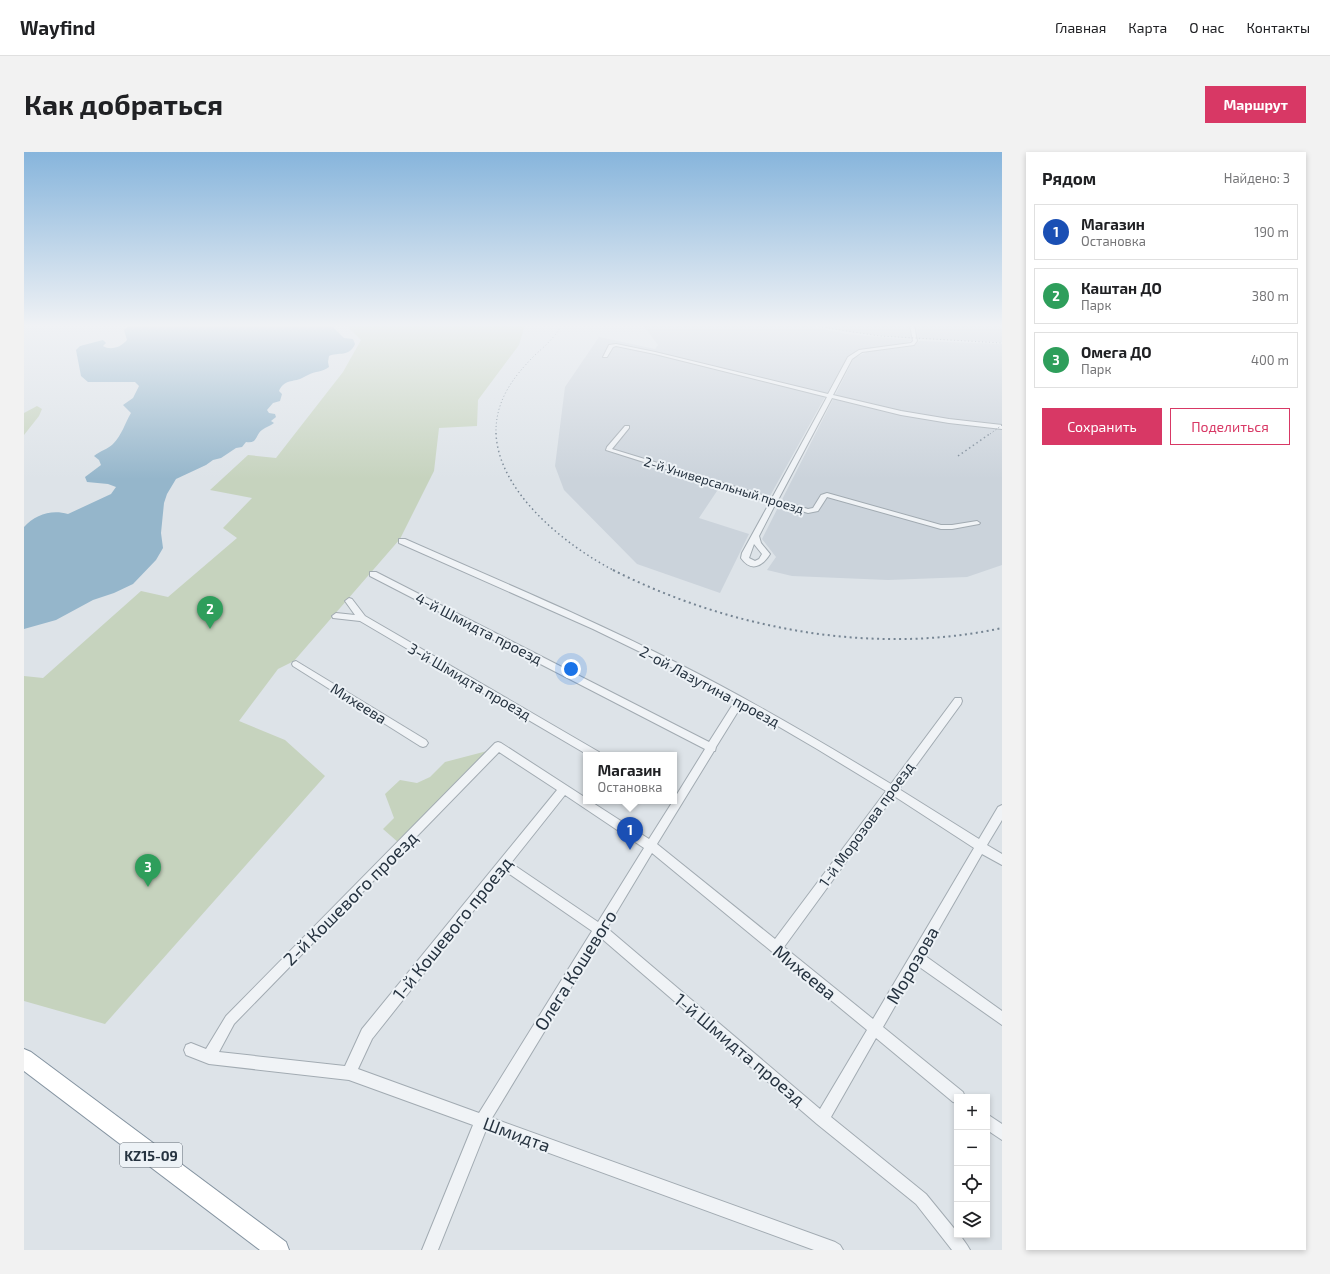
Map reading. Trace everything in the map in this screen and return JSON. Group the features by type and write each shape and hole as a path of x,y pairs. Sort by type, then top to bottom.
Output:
{"highway":[{"name":"KZ15-09","path":"24,1059 278,1250"}],"street":[{"path":"750,376 901,413 949,421 1002,427"},
{"path":"756,536 758,544 766,554 762,562 756,564 749,562 745,558 756,536 774,501 841,376"},
{"name":"2-й Универсальный проезд","path":"627,427 609,448 609,450 774,501 814,511 824,496 827,495 941,527 952,528 977,523"},
{"name":"2-ой Лазутина проезд","path":"402,541 594,626 709,682 822,747 1002,860"},
{"name":"4-й Шмидта проезд","path":"373,574 712,748"},
{"name":"3-й Шмидта проезд","path":"349,601 362,618 591,752"},
{"path":"336,616 362,618"},
{"name":"Михеева","path":"296,664 423,743"},
{"name":"Олега Кошевого","path":"677,800 712,748 740,700"},
{"name":"1-й Морозова проезд","path":"776,948 958,701"},
{"name":"2-й Кошевого проезд","path":"209,1057 230,1020 498,746 564,789"},
{"path":"564,789 583,801"},
{"name":"1-й Кошевого проезд","path":"349,1074 366,1034 564,789"},
{"path":"587,804 652,846"},
{"name":"Олега Кошевого","path":"430,1250 482,1121 652,846 674,804"},
{"name":"Морозова","path":"822,1119 1002,810"},
{"name":"Михеева","path":"652,846 954,1094"},
{"name":"1-й Шмидта проезд","path":"504,864 600,930 822,1119 921,1199 962,1250"},
{"path":"916,957 1002,1019"},
{"name":"Шмидта","path":"191,1050 209,1057 349,1074 835,1250"},
{"path":"990,1123 1002,1133"}],"shaded area":[{"path":"572,376 836,376 770,496 723,482 699,518 749,534 720,593 637,564 564,490 555,466 565,387"},
{"path":"845,376 1002,376 1002,565 967,577 888,580 792,576 767,570 776,557 762,539"}],"green space":[{"path":"340,376 496,376 478,400 477,426 439,428 434,471 400,539 294,661 278,669 239,721 285,740 325,776 105,1024 24,1001 24,676 43,678 141,591 168,597 237,538 223,528 252,498 210,490 248,455 276,458"},
{"path":"37,406 42,409 39,416 24,435 24,413"},
{"path":"491,750 399,843 383,829 394,818 385,794 400,780 417,783 430,777 445,762"}],"water":[{"path":"81,376 306,376 288,382 281,387 279,391 282,394 280,401 273,403 267,410 269,413 275,414 276,417 271,421 274,423 262,430 253,442 246,442 242,447 236,448 221,458 213,460 206,465 176,479 167,494 164,503 161,533 163,548 156,560 133,584 114,593 93,600 56,620 24,629 24,527 33,519 44,514 56,512 68,514 111,494 116,487 108,484 87,482 85,477 101,465 99,460 94,456 111,446 119,437 131,413 123,405 133,398 139,386 135,382 88,382"}],"railway":[{"path":"496,433 496,422 502,400 516,376"},
{"path":"990,434 1002,425"},
{"path":"496,433 500,455 509,476 522,496 538,515 556,532 576,547 614,571"},
{"path":"958,456 991,433"},
{"path":"614,571 658,591 705,608 753,622 803,632 853,638 903,639 953,636 1002,628"}],"place":[{"name":"Каштан ДО","path":"210,629"},
{"name":"Магазин","path":"630,850"},
{"name":"Омега ДО","path":"148,887"}]}
